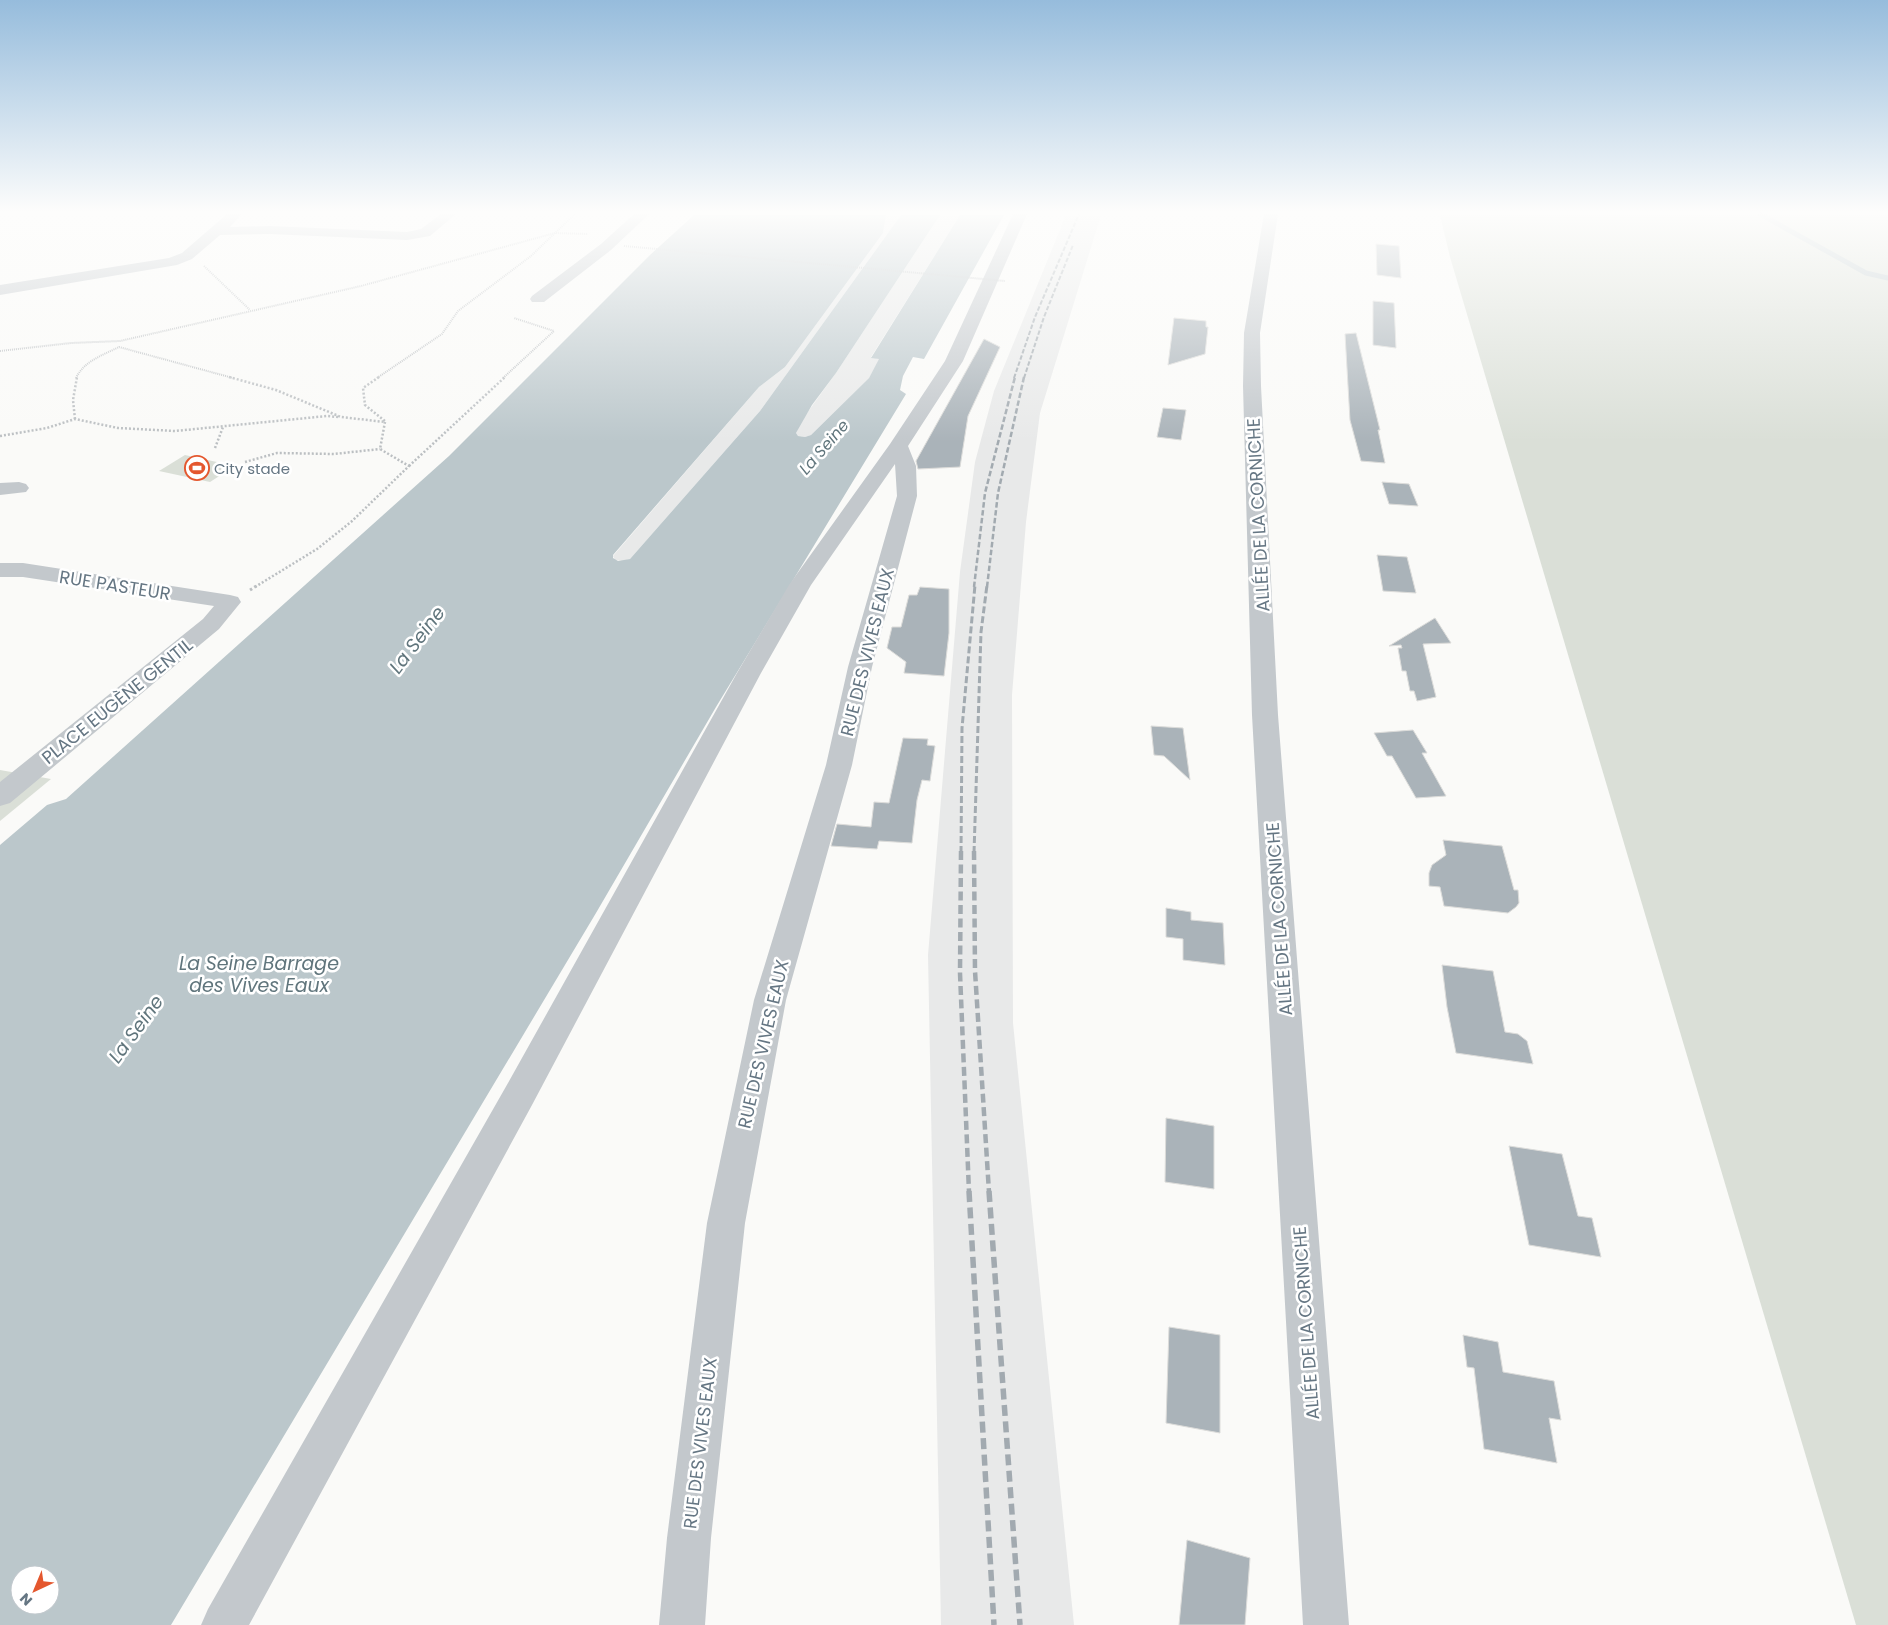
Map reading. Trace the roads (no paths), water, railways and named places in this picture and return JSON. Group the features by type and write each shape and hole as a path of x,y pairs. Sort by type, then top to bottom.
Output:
{"street":[{"path":"538,299 550,290"},
{"path":"224,1625 520,1094 748,673 800,585 898,446 954,361 986,290"},
{"name":"ALLÉE DE LA CORNICHE","path":"1259,290 1252,333 1252,386 1265,715 1326,1625"},
{"name":"RUE DES VIVES EAUX","path":"682,1625 689,1538 726,1223 770,1000 839,765 860,667 907,496 906,466 898,446"},
{"name":"RUE PASTEUR","path":"0,570 23,570 230,602"},
{"name":"PLACE EUGÈNE GENTIL","path":"0,796 211,624 230,602"}],"water":[{"name":"La Seine Barrage des Vives Eaux","path":"615,290 841,290 785,367 759,387 613,555 613,558 618,561 630,559 760,411 847,290 891,290 836,373 812,405 796,433 798,436 805,437 811,435 869,378 879,359 871,358 913,290 962,290 924,359 913,357 903,376 900,390 906,394 716,707 596,913 171,1625 0,1625 0,845 47,805 66,799 449,456"}],"railway":[{"path":"1014,378 1047,290"},
{"path":"1024,378 1055,290"},
{"path":"974,587 985,493 1015,377"},
{"path":"987,587 998,493 1024,377"},
{"path":"961,853 962,728 975,585"},
{"path":"974,853 981,632 987,585"},
{"path":"961,851 960,973 969,1192"},
{"path":"974,853 975,971 989,1192"},
{"path":"969,1191 994,1625"},
{"path":"989,1191 1020,1625"}],"place":[{"name":"City stade","path":"197,468"}],"water label":[{"name":"La Seine","path":"824,447"},
{"name":"La Seine","path":"417,640"},
{"name":"La Seine","path":"136,1029"}]}
